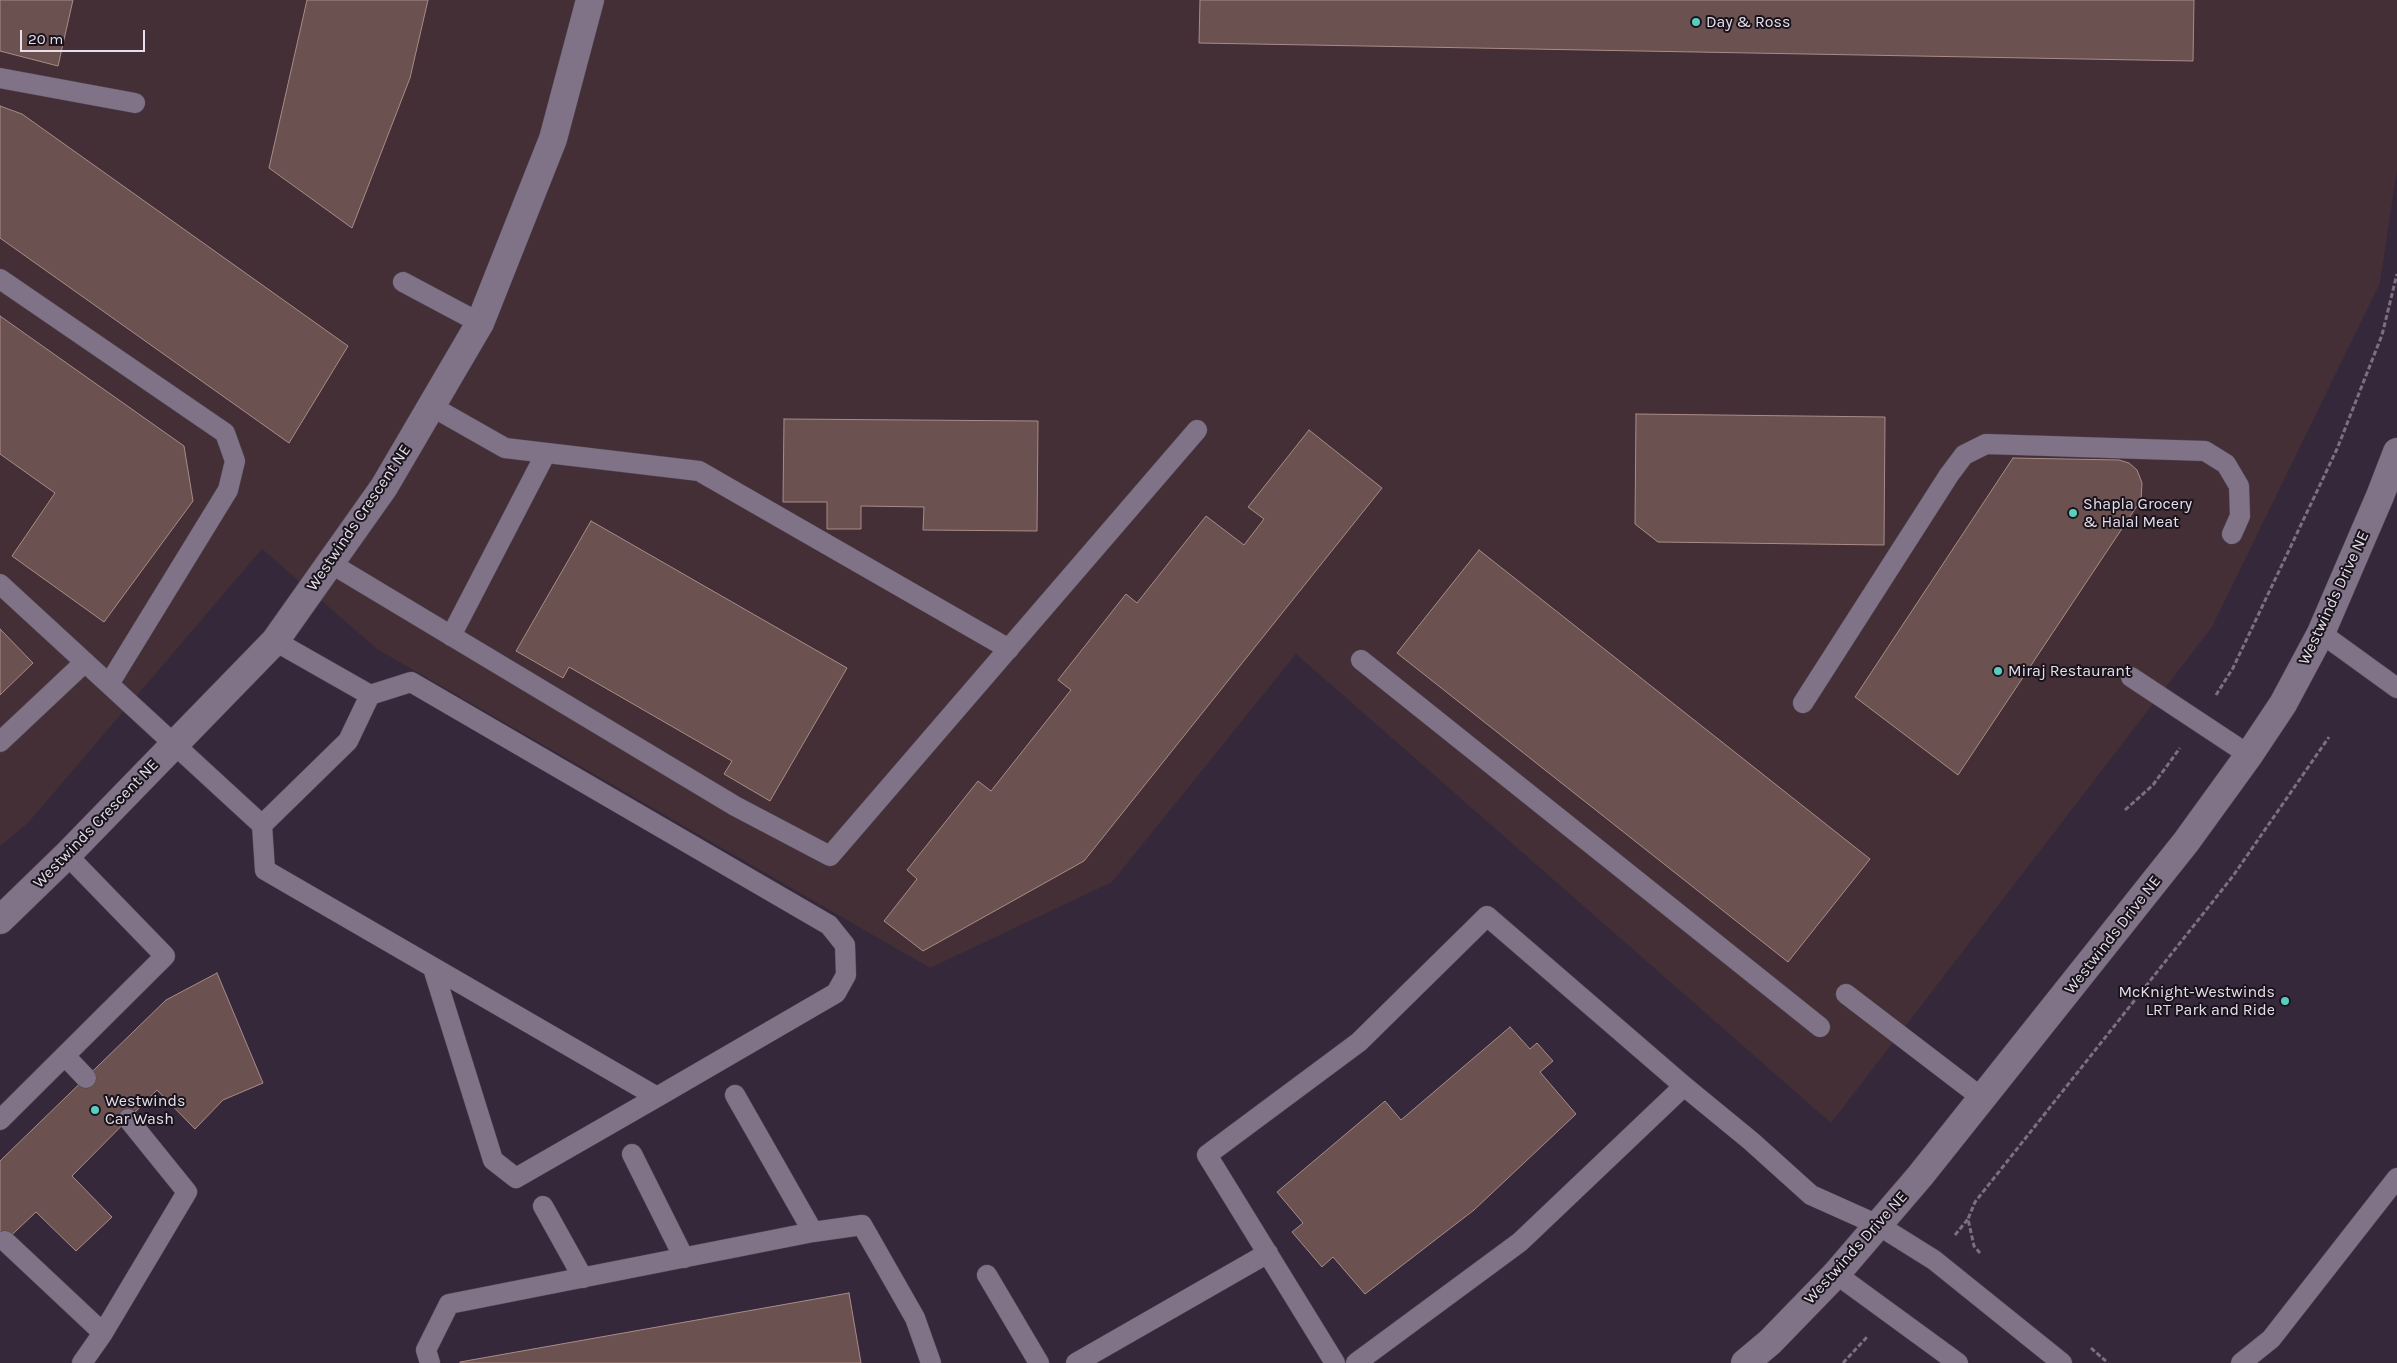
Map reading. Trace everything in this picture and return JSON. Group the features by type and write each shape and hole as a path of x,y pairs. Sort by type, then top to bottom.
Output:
{"street":[{"name":"Westwinds Crescent NE","path":"0,920 67,855 275,641 384,487 480,323 553,140 590,0"},
{"name":"Westwinds Drive NE","path":"1745,1363 1770,1342 1836,1274 1878,1225 2186,842 2283,704 2321,633 2397,452"}],"lane":[{"path":"0,78 135,103"},
{"path":"0,279 225,433 235,461 228,490 109,684"},
{"path":"403,282 480,323"},
{"path":"431,406 505,448 699,472 1009,649"},
{"path":"330,563 736,806 830,856 1196,430"},
{"path":"1803,703 1949,475 1964,455 1986,444 2206,451 2226,464 2239,486 2240,516 2232,534"},
{"path":"451,636 546,453"},
{"path":"0,584 174,744 205,775 262,825 265,870 657,1097"},
{"path":"2321,633 2397,688"},
{"path":"275,641 370,695"},
{"path":"1361,660 1820,1027"},
{"path":"0,742 85,662"},
{"path":"2131,677 2248,755"},
{"path":"262,825 348,741 370,695 411,682 829,925 846,945 846,975 836,993 516,1178 493,1160 433,968"},
{"path":"0,1120 165,956 67,855"},
{"path":"1335,1363 1206,1155 1359,1042 1487,916 1684,1086 1751,1141 1811,1195 1878,1225 1934,1260 2062,1363"},
{"path":"1846,994 1982,1098"},
{"path":"65,1056 86,1078"},
{"path":"1356,1363 1520,1242 1684,1086"},
{"path":"735,1095 812,1232"},
{"path":"82,1363 103,1333 188,1192 128,1119"},
{"path":"632,1154 684,1258"},
{"path":"2241,1363 2271,1339 2397,1178"},
{"path":"543,1206 583,1278"},
{"path":"430,1363 426,1350 449,1304 812,1232 862,1225 915,1318 931,1363"},
{"path":"5,1241 103,1333"},
{"path":"1076,1363 1268,1253"},
{"path":"1836,1274 1958,1363"},
{"path":"988,1275 1039,1363"}],"path":[{"path":"2125,810 2154,785 2200,722 2233,668 2337,449 2382,335 2397,274"},
{"path":"1981,1254 1974,1246 1968,1219 1975,1202 2233,876 2329,737"},
{"path":"1843,1363 1864,1342"},
{"path":"2086,1345 2108,1363"}],"shaded area":[{"path":"0,0 2397,0 2397,170 2380,283 2212,627 1831,1123 1296,654 1112,882 930,968 377,649 262,549 28,823 0,846"}],"building":[{"path":"0,0 73,0 58,66 0,51"},
{"path":"307,0 428,0 410,78 352,228 269,168"},
{"name":"Day & Ross","path":"1200,0 2194,0 2193,61 1199,43"},
{"path":"0,106 22,114 348,346 289,443 0,238"},
{"path":"0,316 184,446 193,501 104,622 12,556 55,493 0,454"},
{"path":"1636,414 1885,417 1884,545 1658,542 1635,524"},
{"path":"784,419 1038,421 1037,531 923,530 924,507 861,506 861,529 827,529 827,502 783,502"},
{"path":"1309,430 1382,488 1084,861 923,951 884,921 917,879 907,870 978,781 991,791 1071,690 1058,680 1126,594 1137,603 1206,516 1244,545 1264,519 1248,507"},
{"path":"2013,458 2119,460 2129,463 2137,470 2142,483 2141,500 1958,775 1855,697"},
{"path":"591,521 847,668 770,801 724,774 732,761 569,667 563,678 516,651"},
{"path":"1479,550 1870,859 1788,962 1397,653"},
{"path":"0,629 33,663 0,695"},
{"name":"Westwinds Car Wash","path":"217,973 263,1083 223,1100 195,1129 157,1090 72,1176 112,1217 76,1251 36,1212 0,1246 0,1161 166,1000"},
{"path":"1510,1027 1530,1049 1537,1043 1553,1061 1540,1072 1576,1114 1474,1210 1365,1294 1333,1257 1322,1267 1292,1232 1303,1223 1277,1192 1385,1101 1401,1120"},
{"path":"849,1293 861,1363 460,1363 460,1362"}],"place":[{"name":"Day & Ross","path":"1696,22"},
{"name":"Shapla Grocery & Halal Meat","path":"2073,513"},
{"name":"Miraj Restaurant","path":"1998,671"},
{"name":"McKnight-Westwinds LRT Park and Ride","path":"2285,1001"},
{"name":"Westwinds Car Wash","path":"95,1110"}]}
